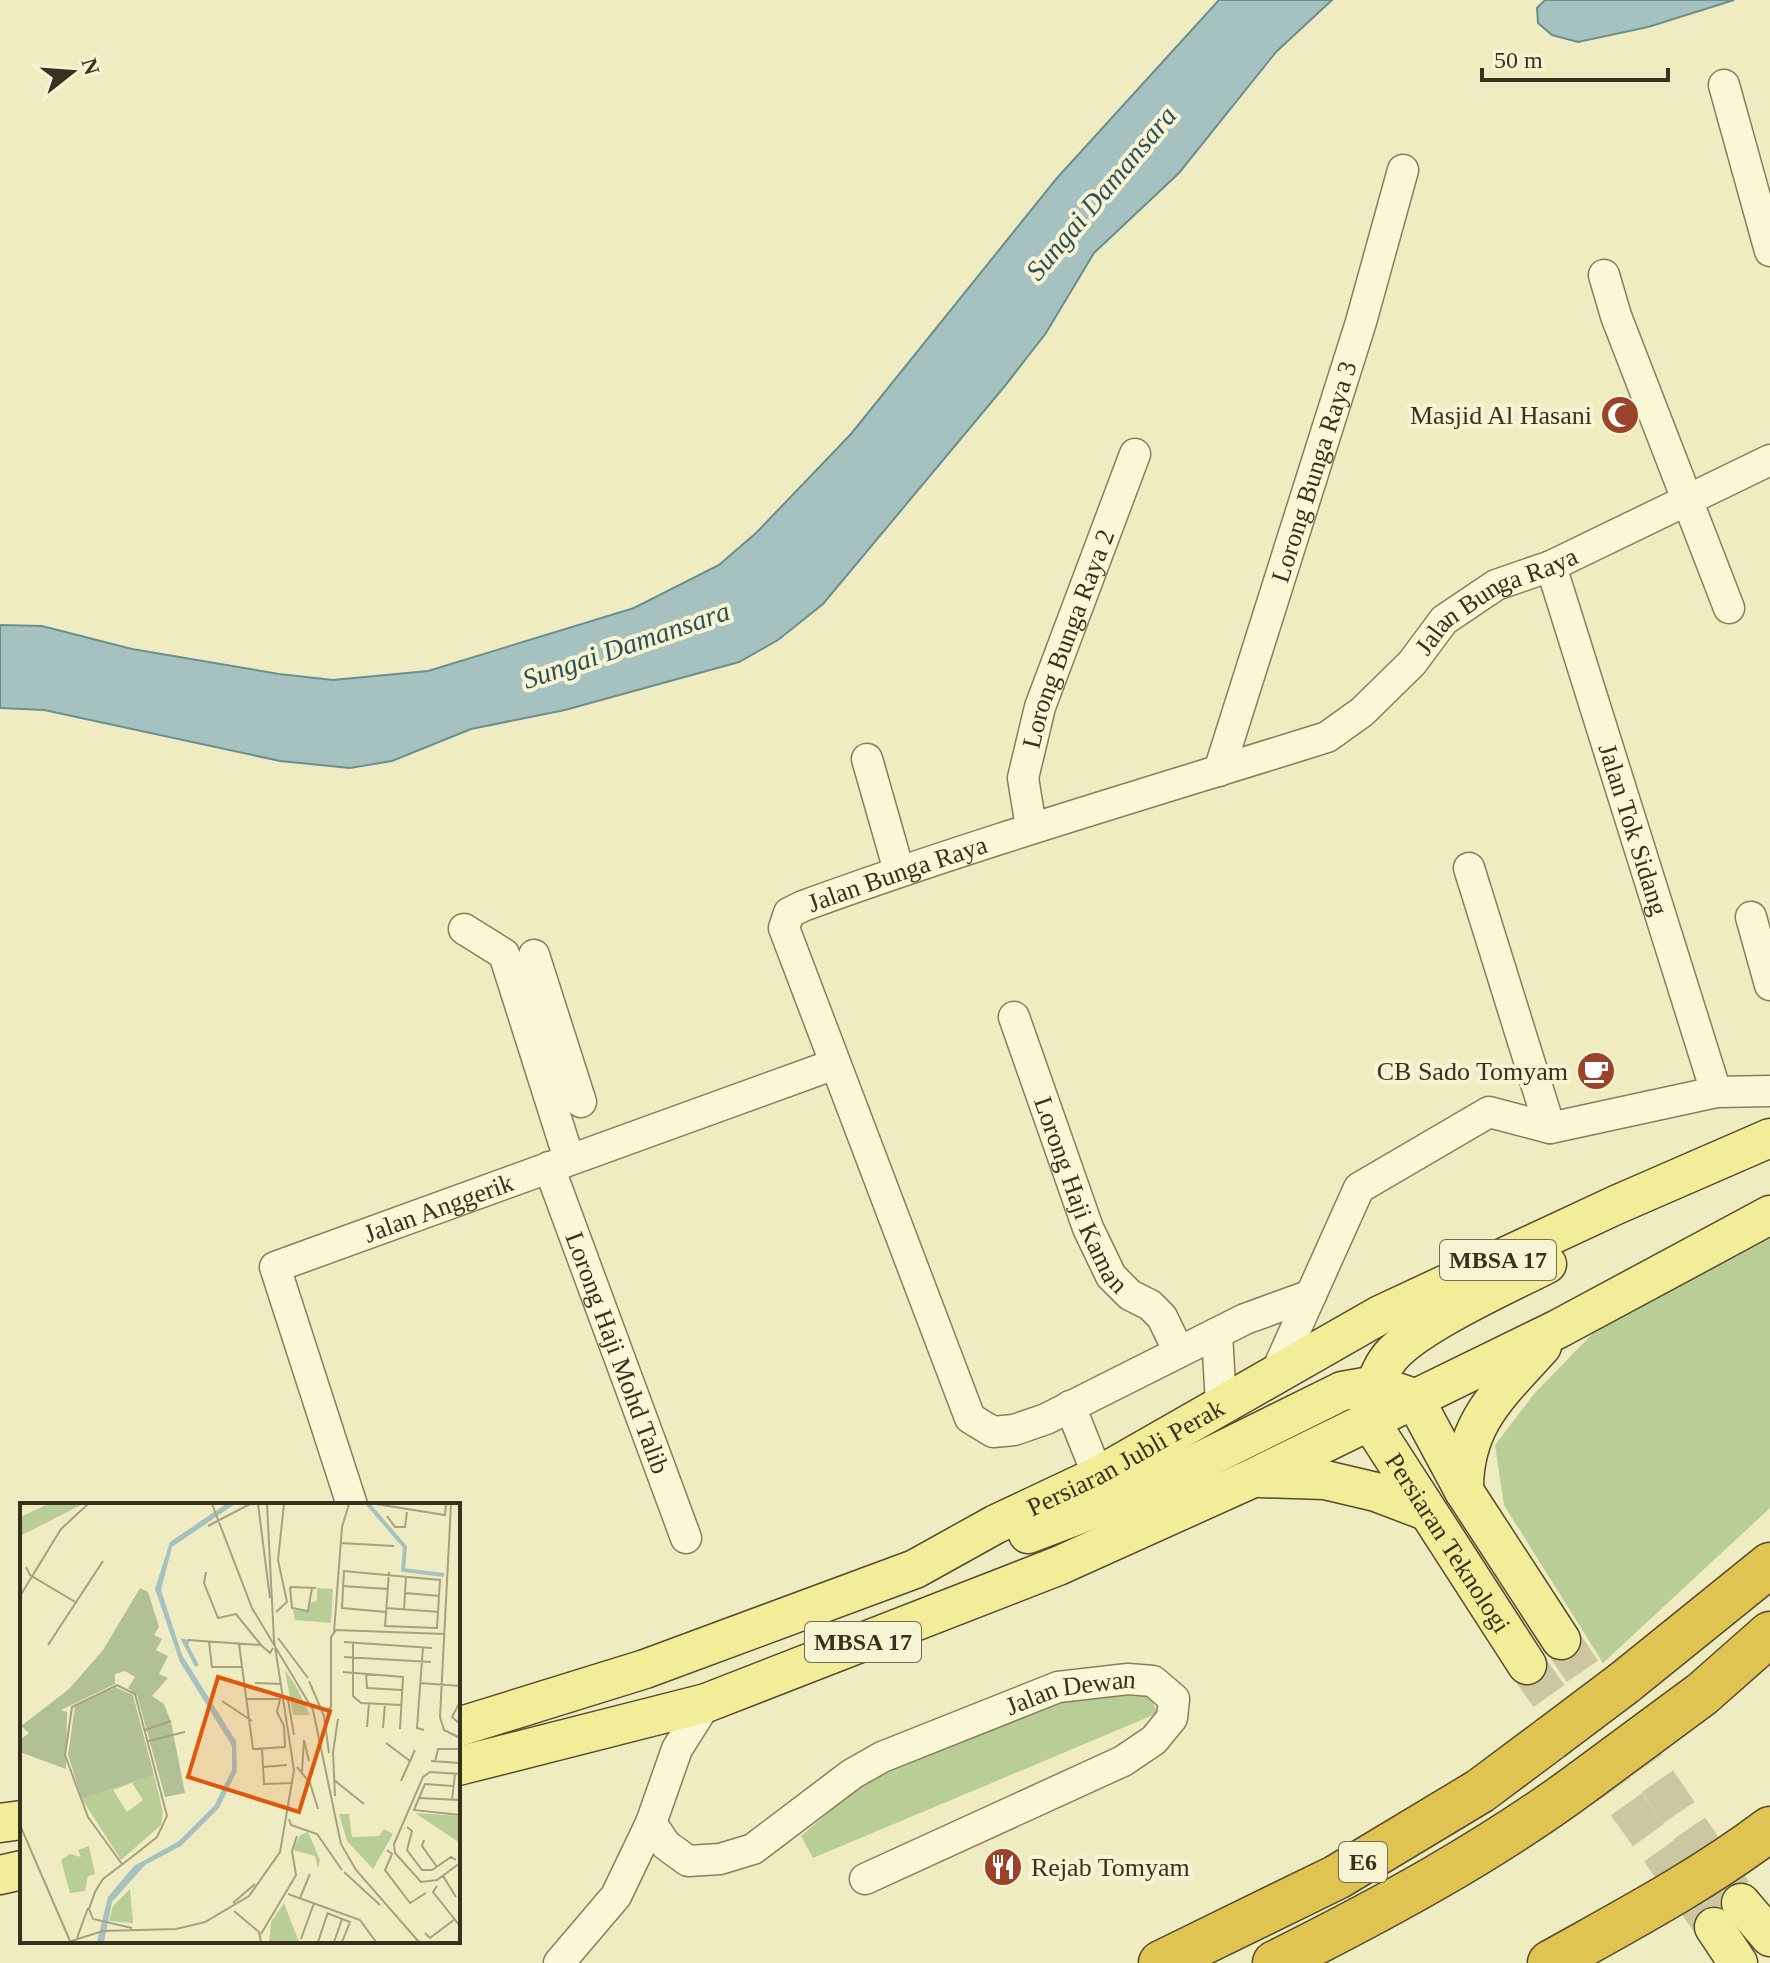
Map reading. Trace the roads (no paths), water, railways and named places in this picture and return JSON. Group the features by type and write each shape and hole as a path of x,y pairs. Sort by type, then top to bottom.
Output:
{"highway":[{"name":"E6","path":"1161,1963 1337,1877 1480,1791 1624,1683 1770,1565"},
{"name":"E6","path":"1275,1963 1386,1907 1554,1804 1702,1694 1770,1634"},
{"path":"1550,1963 1663,1900 1770,1829"}],"main road":[{"name":"Persiaran Jubli Perak","path":"460,1726 645,1669 915,1569 996,1524 1098,1476 1380,1315 1616,1205 1770,1138"},
{"path":"1372,1403 1388,1360 1414,1335 1551,1261 1616,1205"},
{"path":"915,1569 1001,1545 1136,1493 1342,1391 1372,1403 1414,1398 1558,1329 1770,1215"},
{"path":"1464,1491 1464,1465 1474,1434 1496,1394 1558,1329"},
{"name":"Persiaran Teknologi","path":"1414,1398 1464,1491 1561,1640"},
{"name":"MBSA 17","path":"460,1765 706,1703 1058,1566 1253,1478 1372,1403"},
{"name":"Persiaran Teknologi","path":"1372,1403 1426,1511 1527,1665"},
{"path":"1253,1478 1325,1480 1376,1492 1426,1511"},
{"path":"0,1823 20,1820"},
{"path":"0,1875 20,1870"},
{"path":"1738,1963 1727,1915 1770,1937"}],"street":[{"path":"1724,85 1770,251"},
{"name":"Lorong Bunga Raya 3","path":"1219,771 1361,322 1403,170"},
{"path":"1604,275 1616,316 1729,608"},
{"name":"Lorong Bunga Raya 2","path":"1031,827 1023,778 1040,707 1135,454"},
{"name":"Jalan Bunga Raya","path":"1311,1295 1245,1319 1046,1419 1014,1430 993,1432 970,1418 784,928 789,913 899,871 1031,827 1327,737 1362,712 1412,663 1444,620 1496,585 1551,566 1770,460"},
{"name":"Jalan Tok Sidang","path":"1551,566 1716,1092"},
{"path":"867,759 899,871"},
{"path":"1469,868 1550,1128"},
{"path":"1751,917 1770,985"},
{"path":"464,929 504,954 554,1066 581,1102"},
{"path":"534,955 554,1066"},
{"name":"Lorong Haji Kaman","path":"1014,1017 1088,1228 1111,1276 1130,1295 1150,1305 1162,1317 1179,1352"},
{"name":"Jalan Anggerik","path":"351,1503 275,1267 835,1064"},
{"name":"Lorong Haji Mohd Talib","path":"554,1066 559,1163 686,1538"},
{"path":"1275,1375 1359,1188 1489,1112 1550,1128 1716,1092 1770,1091"},
{"path":"1217,1333 1221,1405"},
{"path":"1070,1406 1098,1476"},
{"name":"Jalan Dewan","path":"651,1823 666,1845 688,1861 720,1859 753,1849 852,1774 882,1757 1058,1687 1128,1679 1153,1681 1174,1699 1172,1718 1154,1740 1123,1761 865,1879"},
{"path":"559,1963 616,1896 651,1823 677,1749 706,1703"}],"water":[{"name":"Sungai Damansara","path":"1219,0 1332,0 1276,52 1179,173 1094,253 1046,333 1004,387 823,604 778,640 739,662 565,710 471,729 392,761 350,768 280,761 44,710 0,708 0,625 42,626 132,649 333,680 428,671 634,608 719,565 756,533 851,434 1057,178"},
{"path":"1545,0 1734,0 1648,27 1578,42 1552,35 1538,23 1537,8"}],"tunnel":[{"path":"1561,1640 1733,1892"},
{"path":"1527,1665 1714,1927"}],"place":[{"name":"Masjid Al Hasani","path":"1620,415"},
{"name":"CB Sado Tomyam","path":"1596,1071"},
{"name":"Rejab Tomyam","path":"1003,1867"}]}
